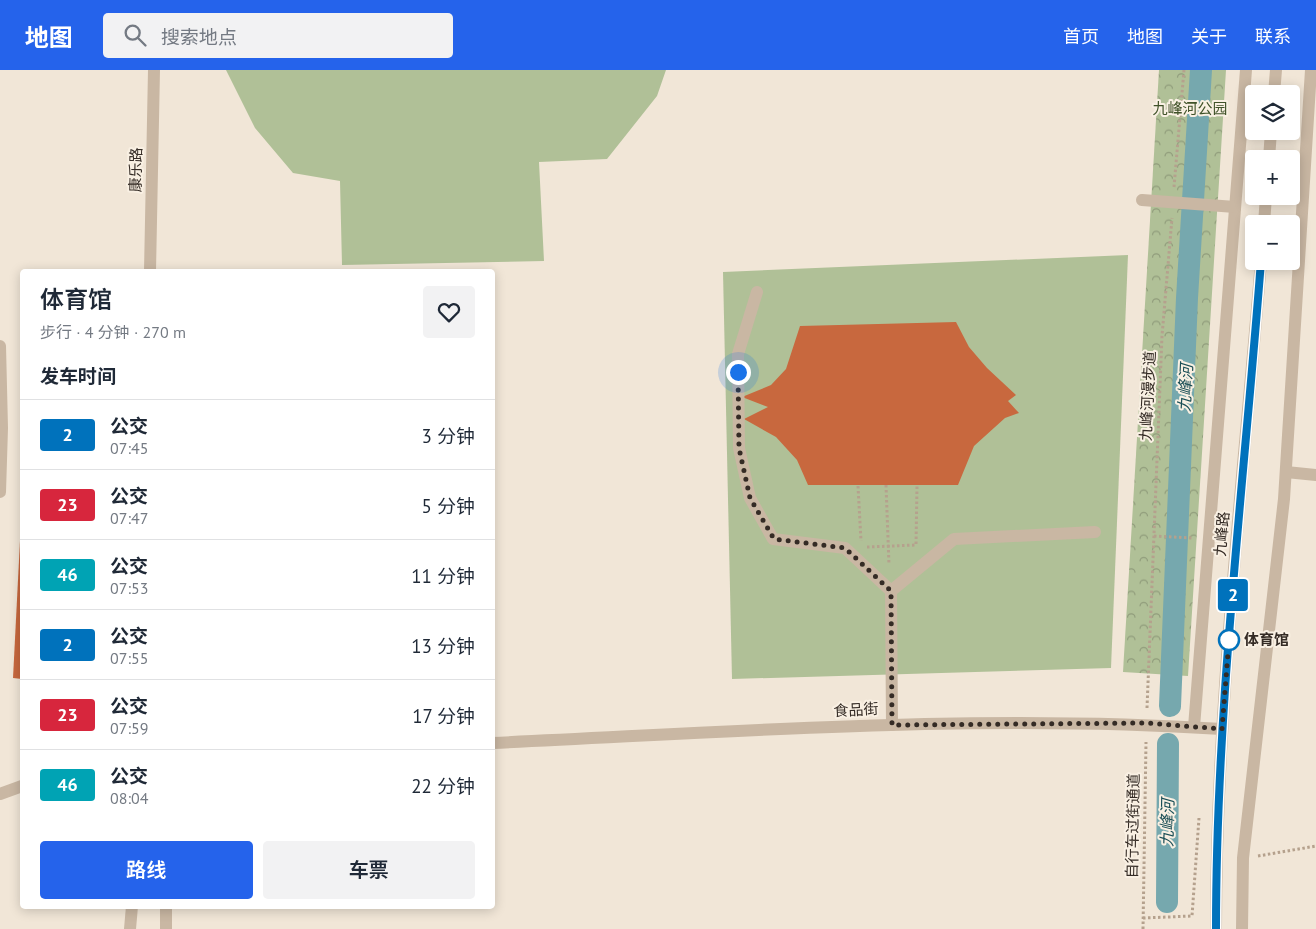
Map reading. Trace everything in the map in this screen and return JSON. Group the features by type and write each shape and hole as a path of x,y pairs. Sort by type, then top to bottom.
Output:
{"street":[{"name":"康乐路","path":"150,269 154,70"},
{"path":"1194,727 1246,70"},
{"path":"1275,85 1276,70"},
{"path":"1242,929 1243,858 1286,472 1311,70"},
{"path":"1142,200 1235,207"},
{"name":"九峰路","path":"1216,929 1216,863 1222,729 1260,270"},
{"path":"756,292 738,354 739,448 750,498 774,539 845,548 891,591 892,725"},
{"path":"0,346 2,438 0,492"},
{"path":"1286,472 1316,475"},
{"path":"891,591 954,539 1095,532"},
{"name":"食品街","path":"495,743 892,725 1147,723 1222,729"},
{"path":"0,794 20,787"},
{"path":"130,929 132,909"},
{"path":"166,909 166,929"}],"path":[{"name":"九峰河漫步道","path":"1147,723 1162,336 1184,70"},
{"path":"886,485 887,545"},
{"path":"858,486 861,548 887,545 916,545 916,486"},
{"path":"1154,536 1209,538"},
{"name":"自行车过街通道","path":"1142,929 1147,723"},
{"path":"1143,918 1192,916 1199,817"},
{"path":"1243,858 1316,846"}],"green space":[{"path":"226,70 666,70 657,96 607,159 539,162 544,261 342,265 340,181 293,173 255,128"},
{"name":"九峰河公园","path":"1159,70 1226,70 1188,676 1123,672"},
{"path":"1128,255 1111,668 732,679 723,272"}],"building":[{"path":"956,322 969,347 987,368 1016,395 1008,401 1019,413 1005,418 974,446 958,485 808,485 797,460 776,437 744,419 768,407 742,397 771,385 786,369 800,326"},
{"path":"20,541 20,679 13,678"}],"waterway":[{"name":"九峰河","path":"1170,706 1187,298 1201,70"},
{"name":"九峰河","path":"1167,902 1168,744"}],"bus line":[{"name":"2","path":"1216,929 1216,863 1222,729 1260,270"}],"place":[{"name":"体育馆","path":"1229,640"}],"route":[{"path":"738,372 739,448 750,498 774,539 845,548 891,591 892,725 1147,723 1222,729 1229,640"}]}
